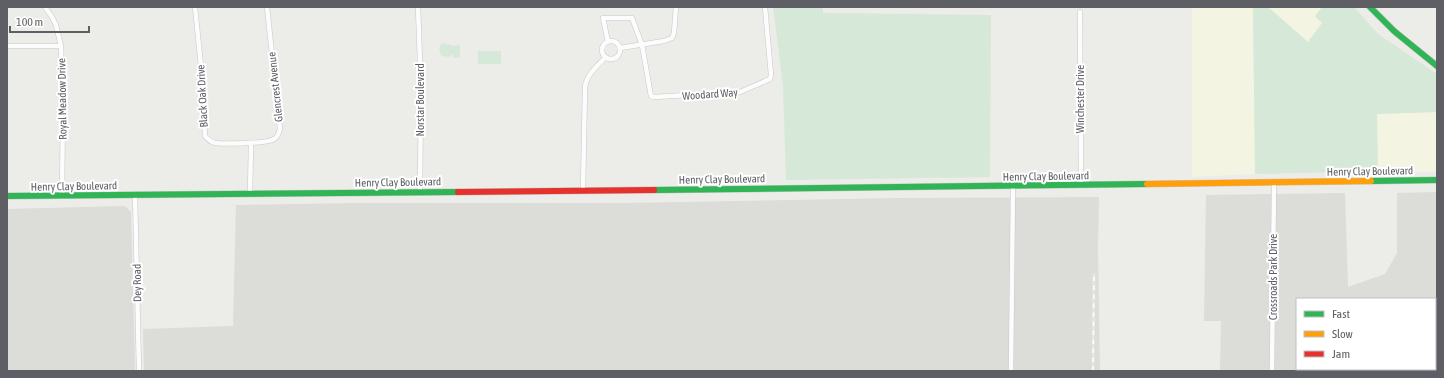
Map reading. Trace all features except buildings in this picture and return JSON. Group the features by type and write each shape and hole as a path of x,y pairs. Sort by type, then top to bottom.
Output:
{"main road":[{"path":"1370,7 1398,37 1437,66"},
{"name":"Henry Clay Boulevard","path":"7,196 1081,186 1437,180"}],"street":[{"name":"Royal Meadow Drive","path":"45,7 56,25 61,46 63,106 62,196"},
{"name":"Black Oak Drive","path":"195,7 201,66 205,136 215,143 251,143"},
{"name":"Glencrest Avenue","path":"251,143 267,142 274,139 279,134 280,129 267,7"},
{"name":"Norstar Boulevard","path":"418,7 420,192"},
{"path":"620,48 664,41 672,38 674,33 676,7"},
{"name":"Woodard Way","path":"606,57 603,49 608,42 603,18 632,18 642,45 651,96 740,92 770,78 771,75 765,7"},
{"name":"Winchester Drive","path":"1080,12 1081,186"},
{"path":"608,42 614,42 620,48"},
{"path":"7,46 61,46"},
{"path":"583,191 585,87 589,76 596,67 606,57 610,59 615,58 620,53 620,48"},
{"path":"250,194 251,143"},
{"name":"Crossroads Park Drive","path":"1272,371 1274,183"},
{"path":"1011,371 1013,186"},
{"name":"Dey Road","path":"135,195 139,371"}],"shaded area":[{"path":"773,7 823,7 823,13 991,15 990,177 786,180 783,87"},
{"path":"1192,7 1253,7 1255,174 1192,177"},
{"path":"1253,7 1268,7 1308,42 1322,23 1315,16 1322,7 1354,7 1378,34 1437,74 1437,112 1377,114 1378,171 1255,174"},
{"path":"1268,7 1323,7 1316,18 1323,23 1308,42"},
{"path":"444,43 453,46 460,45 460,57 453,58 453,54 449,57 442,56 439,50 440,45"},
{"path":"478,51 501,51 501,64 478,64"},
{"path":"1437,112 1437,172 1378,171 1377,114"},
{"path":"1437,192 1437,371 1220,371 1221,321 1204,321 1206,195 1345,193 1348,287 1385,274 1397,253 1397,193"},
{"path":"1099,197 1098,248 1100,371 144,371 143,329 233,326 236,205 358,203 625,203 900,198"},
{"path":"125,206 131,212 135,371 7,371 7,209"}],"railway":[{"path":"1093,371 1094,274"}],"traffic: fast":[{"path":"1370,7 1394,31 1437,66"},
{"path":"1371,181 1437,180"},
{"path":"654,190 1147,184"},
{"path":"7,196 458,192"}],"traffic: slow":[{"path":"1147,184 1371,181"}],"traffic: jam":[{"path":"458,192 654,190"}]}
